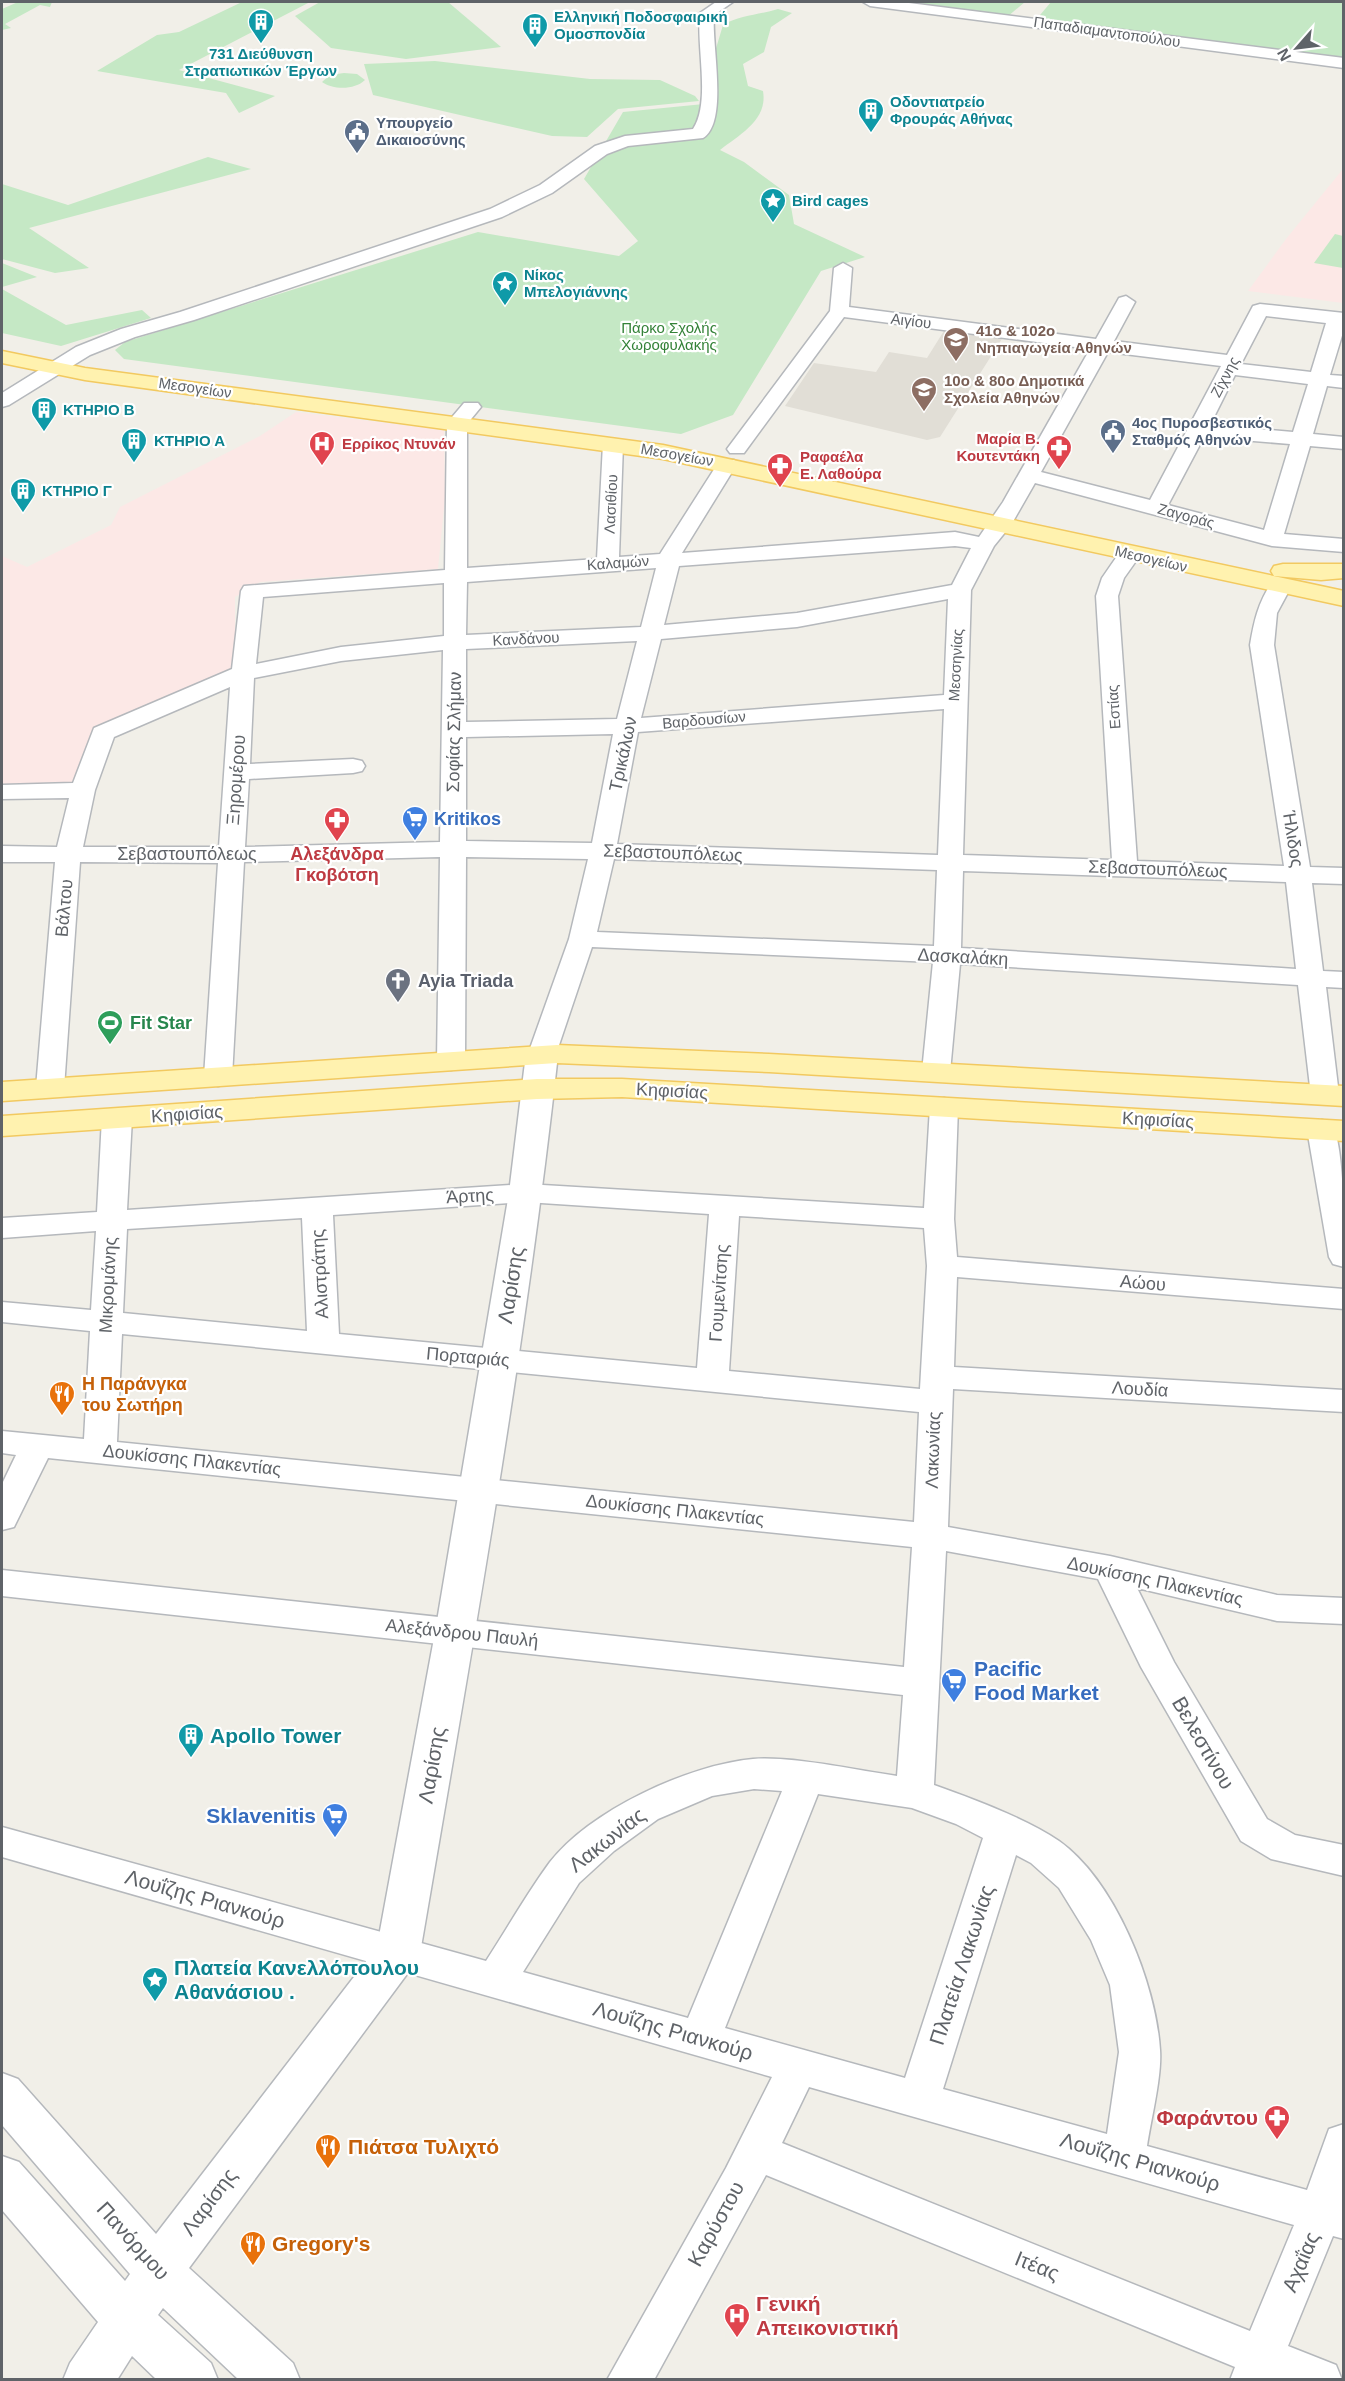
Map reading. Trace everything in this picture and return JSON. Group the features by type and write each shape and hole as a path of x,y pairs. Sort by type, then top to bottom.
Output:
{"main road":[{"name":"Μεσογείων","path":"2,342 64,363"},
{"name":"Μεσογείων","path":"2,357 464,415 732,457 1005,518 1275,570 1309,573 1344,571"},
{"name":"Μεσογείων","path":"464,415 613,444 732,457"},
{"name":"Μεσογείων","path":"1005,518 1130,554 1344,599"},
{"name":"Κηφισίας","path":"2,1092 542,1054 757,1062 1334,1095"},
{"name":"Κηφισίας","path":"2,1126 537,1089 622,1088 1333,1130"}],"street":[{"path":"2,401 64,363 136,337 147,329 496,213 546,189 601,150 625,141 697,134 702,131 710,105 705,32 707,13 726,2"},
{"name":"Παπαδιαμαντοπούλου","path":"870,2 1344,63"},
{"path":"1029,21 1038,8"},
{"path":"839,311 843,268"},
{"name":"Μεσσηνίας","path":"936,1072 947,955 954,701 960,590 984,544 1005,518 1030,475 1126,302"},
{"name":"Ζίχνης","path":"1156,508 1260,310 1340,319"},
{"name":"Αιγίου","path":"839,311 1102,345 1344,382"},
{"name":"Τρικάλων","path":"542,1054 582,939 603,851 627,726 672,550 732,457 839,311"},
{"path":"1272,539 1319,379 1340,319"},
{"name":"Σοφίας Σλήμαν","path":"451,1062 455,642 464,415"},
{"path":"1197,430 1344,443"},
{"name":"Λασιθίου","path":"608,564 613,444"},
{"name":"Ζαγοράς","path":"1030,475 1272,539 1344,546"},
{"name":"Καλαμών","path":"252,591 956,539 984,544"},
{"name":"Εστίας","path":"1125,868 1107,596 1113,578 1130,554"},
{"name":"Ήλιδος","path":"1280,587 1266,613 1262,645 1312,978 1334,1095"},
{"name":"Κανδάνου","path":"103,733 243,673 341,654 455,642 651,633 797,620 960,590"},
{"name":"Ξηρομέρου","path":"218,1077 243,673 252,591"},
{"name":"Βαρδουσίων","path":"454,730 627,726 954,701"},
{"name":"Βάλτου","path":"50,1088 68,855 83,790 103,733"},
{"path":"237,772 353,766"},
{"path":"2,792 83,790"},
{"name":"Σεβαστουπόλεως","path":"2,854 231,855 453,849 603,851 1344,876"},
{"name":"Δασκαλάκη","path":"582,939 947,955 1344,980"},
{"name":"Λαρίσης","path":"88,2379 189,2228 398,1953 456,1633 526,1193 542,1054"},
{"name":"Λακωνίας","path":"915,1793 930,1536 942,1266 939,1219 944,1107"},
{"name":"Μικρομάνης","path":"100,1451 117,1118"},
{"path":"1333,1130 1344,1257"},
{"name":"Άρτης","path":"2,1227 526,1193 939,1219"},
{"name":"Αλιστράτης","path":"317,1205 324,1343"},
{"name":"Γουμενίτσης","path":"712,1378 725,1207"},
{"name":"Αώου","path":"942,1266 1344,1299"},
{"name":"Πορταριάς","path":"2,1312 712,1378 936,1389"},
{"name":"Λουδία","path":"936,1389 1344,1401"},
{"name":"Δουκίσσης Πλακεντίας","path":"2,1442 930,1536 1110,1569 1277,1608 1344,1611"},
{"path":"2,1518 37,1446"},
{"name":"Βελεστίνου","path":"1110,1569 1159,1667 1254,1830 1267,1842 1344,1861"},
{"name":"Αλεξάνδρου Παυλή","path":"2,1583 922,1683"},
{"name":"Λακωνίας","path":"495,1981 565,1872 600,1840 645,1808 707,1782 754,1774 806,1778 915,1793 969,1813 1045,1852 1073,1877 1108,1933 1130,1984 1140,2052 1124,2158"},
{"path":"700,2039 806,1778"},
{"name":"Πλατεία Λακωνίας","path":"920,2100 1005,1830"},
{"name":"Λουΐζης Ριανκούρ","path":"2,1842 1332,2217"},
{"name":"Καρύστου","path":"629,2379 756,2152 799,2066"},
{"name":"Πανόρμου","path":"2,2093 159,2272 275,2379"},
{"name":"Αχαΐας","path":"1257,2368 1332,2217 1344,2142"},
{"name":"Ιτέας","path":"756,2152 1257,2368 1320,2379"},
{"path":"2,2176 128,2320 193,2379"}],"shaded area":[{"path":"1343,169 1343,303 1248,291 1286,239"},
{"path":"947,326 1005,334 940,437 927,440 785,406 814,363 876,372 889,352 927,358"},
{"path":"296,412 444,430 445,497 438,569 260,582 235,597 235,670 91,734 77,787 2,788 2,556 27,567 111,525 120,507 260,436"}],"green space":[{"path":"18,2 52,2 50,7 40,5 5,24 11,28 2,30 2,9"},
{"path":"242,2 310,2 179,70 275,96 239,113 226,93 97,71 157,35 179,32"},
{"path":"320,2 448,2 501,47 406,59 331,48 295,16"},
{"path":"898,2 1025,2 1007,17"},
{"path":"1051,2 1343,2 1343,60 1035,21"},
{"name":"Πάρκο Σχολής Χωροφυλακής","path":"778,9 792,13 771,27 764,52 743,64 748,86 763,91 761,110 744,132 720,150 744,162 789,195 794,224 865,257 821,271 733,415 681,434 124,359 115,350 125,342 478,232 619,256 638,241 584,179 623,112 704,104 723,25 743,17"},
{"path":"435,61 590,79 660,80 695,96 699,101 618,109 587,137 552,136 373,95 364,64"},
{"path":"357,74 365,80 356,86 344,88 322,82 330,75"},
{"path":"208,157 251,169 29,228 89,268 55,273 2,259 2,184 68,205"},
{"path":"1335,234 1343,236 1343,268 1314,263"},
{"path":"2,263 37,277 2,287"},
{"path":"2,289 66,325 142,310 151,318 61,346 2,333"}],"place":[{"name":"731 Διεύθυνση Στρατιωτικών Έργων","path":"261,45"},
{"name":"Ελληνική Ποδοσφαιρική Ομοσπονδία","path":"535,49"},
{"name":"Οδοντιατρείο Φρουράς Αθήνας","path":"871,134"},
{"name":"Υπουργείο Δικαιοσύνης","path":"357,155"},
{"name":"Bird cages","path":"773,224"},
{"name":"Νίκος Μπελογιάννης","path":"505,307"},
{"name":"41ο & 102ο Νηπιαγωγεία Αθηνών","path":"956,363"},
{"name":"10ο & 80ο Δημοτικά Σχολεία Αθηνών","path":"924,413"},
{"name":"ΚΤΗΡΙΟ Β","path":"44,433"},
{"name":"4ος Πυροσβεστικός Σταθμός Αθηνών","path":"1113,455"},
{"name":"ΚΤΗΡΙΟ Α","path":"134,464"},
{"name":"Ερρίκος Ντυνάν","path":"322,467"},
{"name":"Μαρία Β. Κουτεντάκη","path":"1059,471"},
{"name":"Ραφαέλα Ε. Λαθούρα","path":"780,489"},
{"name":"ΚΤΗΡΙΟ Γ","path":"23,514"},
{"name":"Kritikos","path":"415,842"},
{"name":"Αλεξάνδρα Γκοβότση","path":"337,843"},
{"name":"Ayia Triada","path":"398,1004"},
{"name":"Fit Star","path":"110,1046"},
{"name":"Η Παράνγκα του Σωτήρη","path":"62,1417"},
{"name":"Pacific Food Market","path":"954,1704"},
{"name":"Apollo Tower","path":"191,1759"},
{"name":"Sklavenitis","path":"335,1839"},
{"name":"Πλατεία Κανελλόπουλου Αθανάσιου .","path":"155,2003"},
{"name":"Φαράντου","path":"1277,2141"},
{"name":"Πιάτσα Τυλιχτό","path":"328,2170"},
{"name":"Gregory's","path":"253,2267"},
{"name":"Γενική Απεικονιστική","path":"737,2339"}]}
